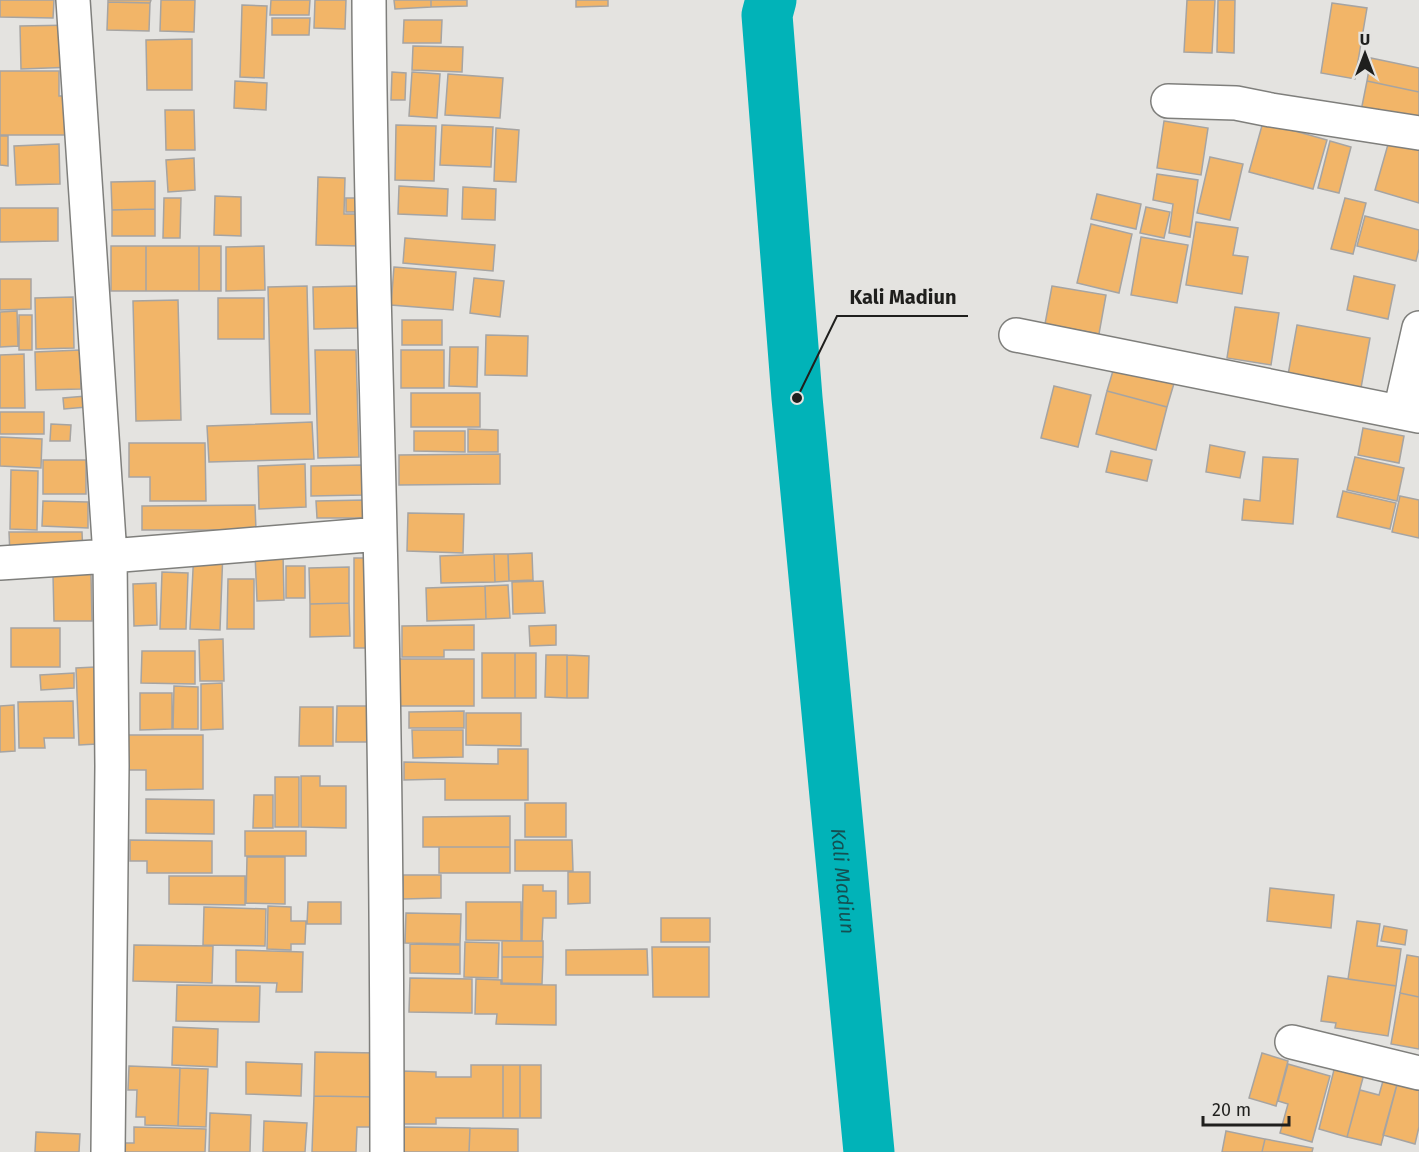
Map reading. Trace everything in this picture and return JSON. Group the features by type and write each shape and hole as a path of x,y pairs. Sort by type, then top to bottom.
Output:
{"street":[{"path":"73,0 110,556 112,778 108,1152"},
{"path":"369,0 387,936 387,1152"},
{"path":"1168,101 1236,103 1271,111 1419,133"},
{"path":"1017,335 1409,414 1419,328"},
{"path":"0,563 380,534"},
{"path":"1292,1042 1419,1073"}],"building":[{"path":"0,0 54,0 53,18 0,17"},
{"path":"108,0 151,0 150,3 108,2"},
{"path":"161,0 195,0 194,32 160,31"},
{"path":"271,0 310,0 309,15 270,15"},
{"path":"315,0 346,0 345,29 314,28"},
{"path":"394,0 431,0 431,7 395,9"},
{"path":"431,0 467,0 467,6 431,7"},
{"path":"576,0 608,0 608,6 576,7"},
{"path":"1187,0 1215,0 1212,53 1184,52"},
{"path":"1218,0 1235,0 1234,53 1217,52"},
{"path":"108,2 150,3 149,31 107,30"},
{"path":"1332,3 1367,8 1355,79 1321,73"},
{"path":"242,5 267,6 264,78 240,77"},
{"path":"272,18 310,18 309,35 272,35"},
{"path":"404,20 442,20 441,43 403,43"},
{"path":"74,25 75,67 21,69 20,26"},
{"path":"192,39 192,90 147,90 146,40"},
{"path":"413,46 463,47 462,72 412,70"},
{"path":"1371,58 1419,68 1419,92 1367,81"},
{"path":"0,71 59,71 59,96 77,96 77,135 0,135"},
{"path":"392,72 406,73 405,100 391,100"},
{"path":"412,72 440,74 437,118 409,116"},
{"path":"448,74 503,78 500,118 445,115"},
{"path":"235,81 267,83 266,110 234,108"},
{"path":"1367,81 1419,92 1419,128 1360,116"},
{"path":"165,110 194,110 195,150 166,150"},
{"path":"1164,121 1208,128 1201,175 1157,168"},
{"path":"1263,122 1327,140 1313,189 1249,172"},
{"path":"396,125 436,126 434,181 395,180"},
{"path":"442,125 493,127 491,167 440,165"},
{"path":"496,128 519,130 516,182 494,181"},
{"path":"0,136 8,136 8,166 0,165"},
{"path":"1330,141 1351,147 1339,193 1318,188"},
{"path":"1389,141 1419,150 1419,203 1375,190"},
{"path":"59,144 60,184 16,185 14,146"},
{"path":"1210,157 1243,164 1230,220 1197,213"},
{"path":"194,158 195,190 168,192 166,160"},
{"path":"1157,174 1198,180 1190,237 1169,233 1173,204 1153,200"},
{"path":"318,177 345,178 344,214 361,214 360,246 316,245"},
{"path":"155,181 155,209 112,210 111,182"},
{"path":"399,186 448,189 447,216 398,214"},
{"path":"463,187 496,189 495,220 462,219"},
{"path":"1097,194 1141,204 1136,229 1091,219"},
{"path":"215,196 241,197 241,236 214,235"},
{"path":"164,198 181,198 180,238 163,238"},
{"path":"346,198 362,198 362,212 346,212"},
{"path":"1345,198 1366,203 1353,254 1331,249"},
{"path":"1146,207 1170,212 1164,238 1140,233"},
{"path":"0,208 58,208 58,241 0,242"},
{"path":"155,209 155,236 112,236 112,210"},
{"path":"1365,216 1419,230 1419,249 1416,261 1357,246"},
{"path":"1196,222 1238,228 1233,255 1248,257 1242,294 1186,285"},
{"path":"1091,224 1132,234 1119,293 1077,283"},
{"path":"1141,237 1188,245 1177,303 1131,295"},
{"path":"405,238 495,245 493,271 403,263"},
{"path":"111,246 146,246 146,291 111,291"},
{"path":"146,246 199,246 199,291 146,291"},
{"path":"199,246 221,246 221,291 199,291"},
{"path":"264,246 265,290 226,291 226,247"},
{"path":"394,267 456,272 453,310 391,305"},
{"path":"1354,276 1395,285 1388,319 1347,310"},
{"path":"474,278 504,281 500,317 470,313"},
{"path":"0,279 31,279 31,309 0,310"},
{"path":"307,286 310,414 271,414 268,287"},
{"path":"358,286 359,328 314,329 313,287"},
{"path":"1052,286 1106,295 1099,334 1045,324"},
{"path":"73,297 74,348 36,349 35,298"},
{"path":"218,298 264,298 264,339 218,339"},
{"path":"178,300 181,420 136,421 133,301"},
{"path":"1235,307 1279,313 1271,365 1227,358"},
{"path":"17,311 18,346 0,347 0,312"},
{"path":"19,315 32,315 32,350 19,350"},
{"path":"402,320 442,320 442,345 402,345"},
{"path":"1297,325 1370,338 1361,388 1288,375"},
{"path":"486,335 528,336 527,376 485,375"},
{"path":"450,347 478,347 477,387 449,386"},
{"path":"80,350 81,389 36,390 35,352"},
{"path":"315,350 356,350 359,457 318,458"},
{"path":"401,350 444,350 444,388 401,388"},
{"path":"24,354 25,408 0,408 0,355"},
{"path":"1115,364 1175,380 1167,407 1107,391"},
{"path":"1054,386 1091,395 1078,447 1041,438"},
{"path":"1107,391 1167,407 1156,450 1096,434"},
{"path":"411,393 480,393 480,427 411,427"},
{"path":"86,396 87,407 64,409 63,398"},
{"path":"0,412 44,412 44,434 0,434"},
{"path":"312,422 314,459 209,462 207,426"},
{"path":"51,424 71,425 70,441 50,441"},
{"path":"1363,428 1404,436 1399,463 1358,455"},
{"path":"468,429 498,430 498,452 468,452"},
{"path":"414,431 465,431 465,452 414,451"},
{"path":"0,437 42,439 41,468 0,466"},
{"path":"129,443 205,443 206,501 150,501 150,477 129,477"},
{"path":"1210,445 1245,452 1240,478 1206,472"},
{"path":"1111,451 1152,460 1147,481 1106,472"},
{"path":"500,454 500,484 399,485 399,455"},
{"path":"1263,457 1298,459 1293,524 1242,520 1244,499 1260,501"},
{"path":"1355,457 1404,468 1397,501 1347,490"},
{"path":"43,460 86,460 86,494 43,494"},
{"path":"305,464 306,507 259,509 258,466"},
{"path":"365,465 365,495 311,496 311,466"},
{"path":"11,470 38,471 37,530 10,529"},
{"path":"1343,491 1396,503 1390,529 1337,517"},
{"path":"1400,496 1419,500 1419,538 1392,532"},
{"path":"364,500 364,518 317,518 316,501"},
{"path":"43,501 88,502 88,528 42,526"},
{"path":"255,505 256,530 142,530 142,506"},
{"path":"408,513 464,514 463,553 407,551"},
{"path":"9,532 82,532 83,554 10,555"},
{"path":"194,550 223,550 220,630 190,629"},
{"path":"283,553 284,600 257,601 255,554"},
{"path":"532,553 533,580 509,581 508,554"},
{"path":"494,554 508,554 509,581 495,582"},
{"path":"494,554 495,582 441,583 440,556"},
{"path":"354,558 377,558 377,648 354,648"},
{"path":"286,566 305,566 305,598 286,598"},
{"path":"349,567 349,603 310,604 309,568"},
{"path":"162,572 188,573 186,629 160,629"},
{"path":"53,574 91,574 92,621 54,621"},
{"path":"228,579 254,579 254,629 227,629"},
{"path":"543,581 545,613 513,614 512,582"},
{"path":"156,583 157,625 134,626 133,584"},
{"path":"508,585 510,618 486,619 485,586"},
{"path":"485,586 486,619 427,621 426,588"},
{"path":"349,603 350,636 310,637 310,604"},
{"path":"474,625 474,650 444,650 444,657 402,657 402,626"},
{"path":"556,625 556,645 530,646 529,626"},
{"path":"11,628 60,628 60,667 11,667"},
{"path":"223,639 224,681 200,681 199,640"},
{"path":"142,651 195,651 195,684 141,683"},
{"path":"482,653 515,653 515,698 482,698"},
{"path":"515,653 536,653 536,698 515,698"},
{"path":"546,655 567,655 567,698 545,697"},
{"path":"567,655 589,656 588,698 567,698"},
{"path":"397,659 474,659 474,706 397,706"},
{"path":"95,667 97,744 79,745 76,668"},
{"path":"74,673 74,688 41,690 40,675"},
{"path":"222,683 223,729 201,730 201,684"},
{"path":"174,686 198,687 198,729 173,729"},
{"path":"140,693 172,693 172,729 140,730"},
{"path":"73,701 74,738 44,738 45,748 19,748 18,702"},
{"path":"14,705 15,751 0,752 0,706"},
{"path":"337,706 368,706 368,742 336,742"},
{"path":"300,707 333,707 333,746 299,746"},
{"path":"464,711 464,728 409,728 409,712"},
{"path":"466,713 521,713 521,746 466,745"},
{"path":"412,730 463,730 463,757 413,758"},
{"path":"127,735 203,735 203,789 146,790 146,770 127,770"},
{"path":"498,749 528,749 528,800 445,800 445,779 404,780 404,762 498,764"},
{"path":"301,776 320,776 320,786 346,786 346,828 301,827"},
{"path":"275,777 299,777 299,827 275,827"},
{"path":"254,795 273,795 273,828 253,828"},
{"path":"146,799 214,800 214,834 146,833"},
{"path":"525,803 566,803 566,837 525,837"},
{"path":"510,816 510,847 423,847 423,817"},
{"path":"245,831 306,831 306,856 245,856"},
{"path":"130,840 212,841 212,873 147,873 147,861 130,861"},
{"path":"515,840 572,840 573,871 515,871"},
{"path":"439,847 510,847 510,873 439,873"},
{"path":"247,857 285,857 285,904 246,903"},
{"path":"568,872 590,872 590,903 568,904"},
{"path":"403,875 441,875 441,898 403,899"},
{"path":"169,876 245,876 245,905 169,904"},
{"path":"523,885 543,885 543,891 556,891 556,918 543,918 542,941 522,941"},
{"path":"1270,888 1334,895 1331,928 1267,921"},
{"path":"308,902 341,902 341,924 307,924"},
{"path":"466,902 521,902 521,941 466,940"},
{"path":"268,906 291,907 291,921 306,921 305,944 291,944 291,950 267,949"},
{"path":"204,907 266,909 265,946 203,945"},
{"path":"406,913 461,914 460,944 405,943"},
{"path":"661,918 710,918 710,942 661,942"},
{"path":"1357,921 1380,924 1377,946 1401,949 1396,986 1348,979"},
{"path":"1384,926 1407,930 1405,945 1381,941"},
{"path":"502,941 543,941 543,957 502,957"},
{"path":"465,942 499,943 498,978 464,977"},
{"path":"410,944 460,945 460,974 410,973"},
{"path":"134,945 213,946 212,983 133,981"},
{"path":"652,947 709,947 709,997 653,997"},
{"path":"647,949 648,975 566,975 566,950"},
{"path":"236,950 303,952 302,992 276,992 277,983 236,982"},
{"path":"1407,955 1419,957 1419,997 1400,993"},
{"path":"502,957 543,957 542,984 502,983"},
{"path":"1328,976 1396,986 1388,1036 1335,1028 1336,1023 1321,1021"},
{"path":"410,978 472,979 472,1013 409,1012"},
{"path":"476,979 501,980 501,984 556,985 556,1025 496,1024 497,1014 475,1014"},
{"path":"177,985 260,986 259,1022 176,1021"},
{"path":"1400,993 1419,997 1419,1049 1391,1044"},
{"path":"173,1027 218,1029 217,1067 172,1065"},
{"path":"315,1052 378,1053 377,1097 314,1096"},
{"path":"1262,1053 1288,1061 1276,1106 1249,1098"},
{"path":"246,1062 302,1064 301,1096 246,1094"},
{"path":"1288,1064 1330,1076 1312,1142 1280,1133 1288,1104 1278,1101"},
{"path":"471,1065 503,1065 503,1118 436,1118 436,1124 401,1124 402,1071 436,1072 436,1077 471,1077"},
{"path":"503,1065 520,1065 520,1118 503,1118"},
{"path":"520,1065 541,1065 541,1118 520,1118"},
{"path":"129,1066 180,1068 178,1126 145,1125 145,1117 136,1117 137,1090 128,1090"},
{"path":"1335,1066 1364,1074 1347,1137 1319,1129"},
{"path":"180,1068 208,1069 206,1127 178,1126"},
{"path":"1385,1074 1399,1077 1381,1145 1347,1137 1360,1090 1379,1095"},
{"path":"1399,1077 1419,1082 1419,1127 1415,1144 1383,1135"},
{"path":"314,1096 377,1097 376,1127 357,1127 356,1152 312,1152"},
{"path":"210,1113 251,1115 250,1152 209,1152"},
{"path":"264,1121 307,1123 305,1152 263,1152"},
{"path":"134,1127 206,1129 205,1152 124,1152 124,1143 134,1143"},
{"path":"402,1127 470,1128 469,1152 401,1152"},
{"path":"470,1128 518,1129 518,1152 469,1152"},
{"path":"1226,1131 1265,1139 1262,1152 1222,1152"},
{"path":"36,1132 80,1134 79,1152 35,1152"},
{"path":"1265,1139 1313,1148 1312,1152 1262,1152"}],"waterway":[{"name":"Kali Madiun","path":"771,0 767,15 797,398 869,1152"}],"place":[{"name":"Kali Madiun","path":"797,398"}]}
